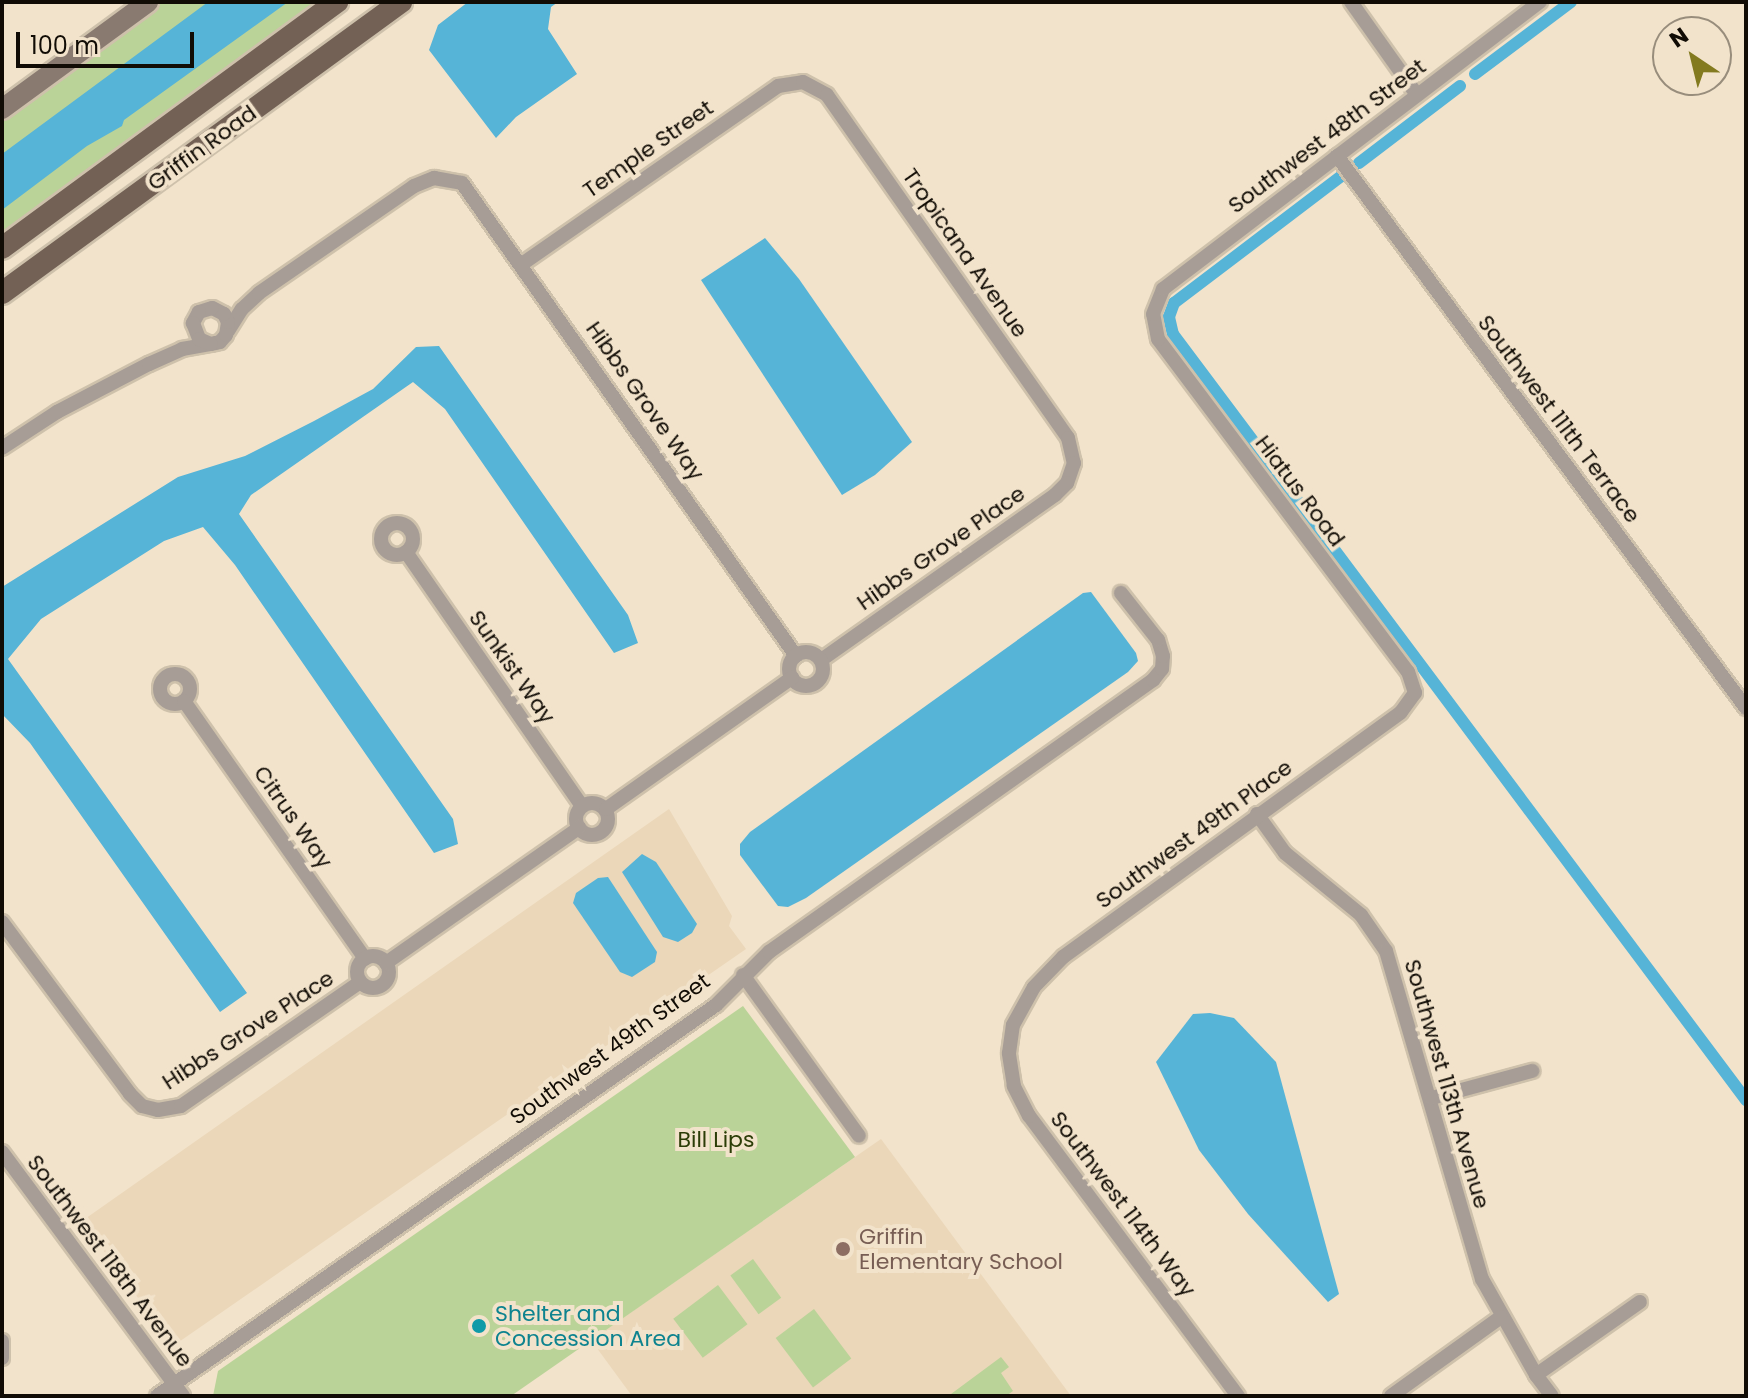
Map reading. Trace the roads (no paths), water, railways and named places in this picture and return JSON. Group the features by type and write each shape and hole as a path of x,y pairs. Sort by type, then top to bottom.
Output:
{"main road":[{"name":"Griffin Road","path":"2,248 337,2"},
{"name":"Griffin Road","path":"2,293 401,2"}],"street":[{"path":"2,109 148,2"},
{"path":"1351,2 1417,95"},
{"name":"Southwest 48th Street","path":"1153,314 1163,289 1540,2"},
{"name":"Temple Street","path":"522,264 778,86 803,82"},
{"name":"Tropicana Avenue","path":"803,82 827,95 1068,438 1074,463"},
{"name":"Southwest 111th Terrace","path":"1337,156 1746,708"},
{"name":"Hibbs Grove Way","path":"259,293 414,186 434,178 451,179 469,189 796,656"},
{"path":"149,364 181,339 199,312 259,293"},
{"path":"2,448 57,412 149,364 182,349 220,342 242,309 259,293"},
{"path":"212,308 227,317 228,331"},
{"name":"Hiatus Road","path":"1153,314 1158,339 1408,672 1415,693"},
{"path":"194,319 196,336 211,344"},
{"name":"Hibbs Grove Place","path":"821,660 1055,495 1073,474 1074,463"},
{"name":"Sunkist Way","path":"406,552 582,806"},
{"name":"Southwest 49th Street","path":"157,1396 178,1390 716,1005 769,952 1153,680 1162,669 1163,656 1158,640 1121,593"},
{"path":"811,653 821,660 822,677 813,685 802,686 792,678 790,666 796,656 811,653"},
{"path":"606,809 792,678"},
{"name":"Southwest 49th Place","path":"1013,1025 1034,987 1063,957 1401,712 1415,693"},
{"name":"Citrus Way","path":"184,701 365,959"},
{"path":"592,803 606,809 608,824 602,832 587,834 579,828 577,814 582,806 592,803"},
{"name":"Southwest 113th Avenue","path":"1257,814 1285,853 1361,915 1386,951 1432,1098 1465,1232 1482,1279 1501,1317 1552,1396"},
{"path":"386,963 579,828"},
{"path":"2,922 7,939"},
{"name":"Hibbs Grove Place","path":"7,939 120,1082 142,1106 158,1110 181,1106 360,982"},
{"path":"375,956 386,963 389,975 384,984 369,987 360,982 357,972 365,959 375,956"},
{"path":"743,975 859,1136"},
{"name":"Southwest 114th Way","path":"1013,1025 1009,1053 1014,1086 1029,1116 1238,1396"},
{"path":"1432,1098 1532,1071"},
{"name":"Southwest 118th Avenue","path":"2,1152 178,1390"},
{"path":"1536,1375 1640,1302"},
{"path":"1391,1396 1501,1317"}],"water":[{"path":"208,2 288,2 124,120 122,126 87,146 2,210 2,154"},
{"path":"468,2 558,2 551,7 548,29 577,74 516,117 496,138 429,50 438,25"},
{"path":"765,238 799,279 912,442 875,475 842,495 701,280"},
{"path":"439,346 628,615 638,643 614,653 445,409 413,382 251,495 239,514 453,819 458,844 434,853 235,565 203,527 164,541 41,619 8,659 247,993 220,1012 30,743 2,714 2,587 178,477 245,456 373,389 416,347"},
{"path":"1091,592 1136,653 1138,661 1128,672 806,898 788,907 778,906 740,855 740,844 750,832 1083,593"},
{"path":"642,854 656,862 697,924 692,933 678,942 663,937 622,872"},
{"path":"608,877 657,952 655,962 632,977 620,972 573,903 576,893 598,878"},
{"path":"1210,1013 1234,1018 1276,1062 1339,1294 1328,1302 1248,1214 1199,1150 1156,1062 1193,1014"}],"waterway":[{"path":"1475,74 1571,2"},
{"path":"1359,163 1460,86"},
{"path":"1344,174 1174,303 1169,317 1173,334 1746,1100"}],"place":[{"name":"Griffin Elementary School","path":"843,1249"},
{"name":"Shelter and Concession Area","path":"479,1326"}],"park label":[{"name":"Bill Lips","path":"716,1140"}]}
